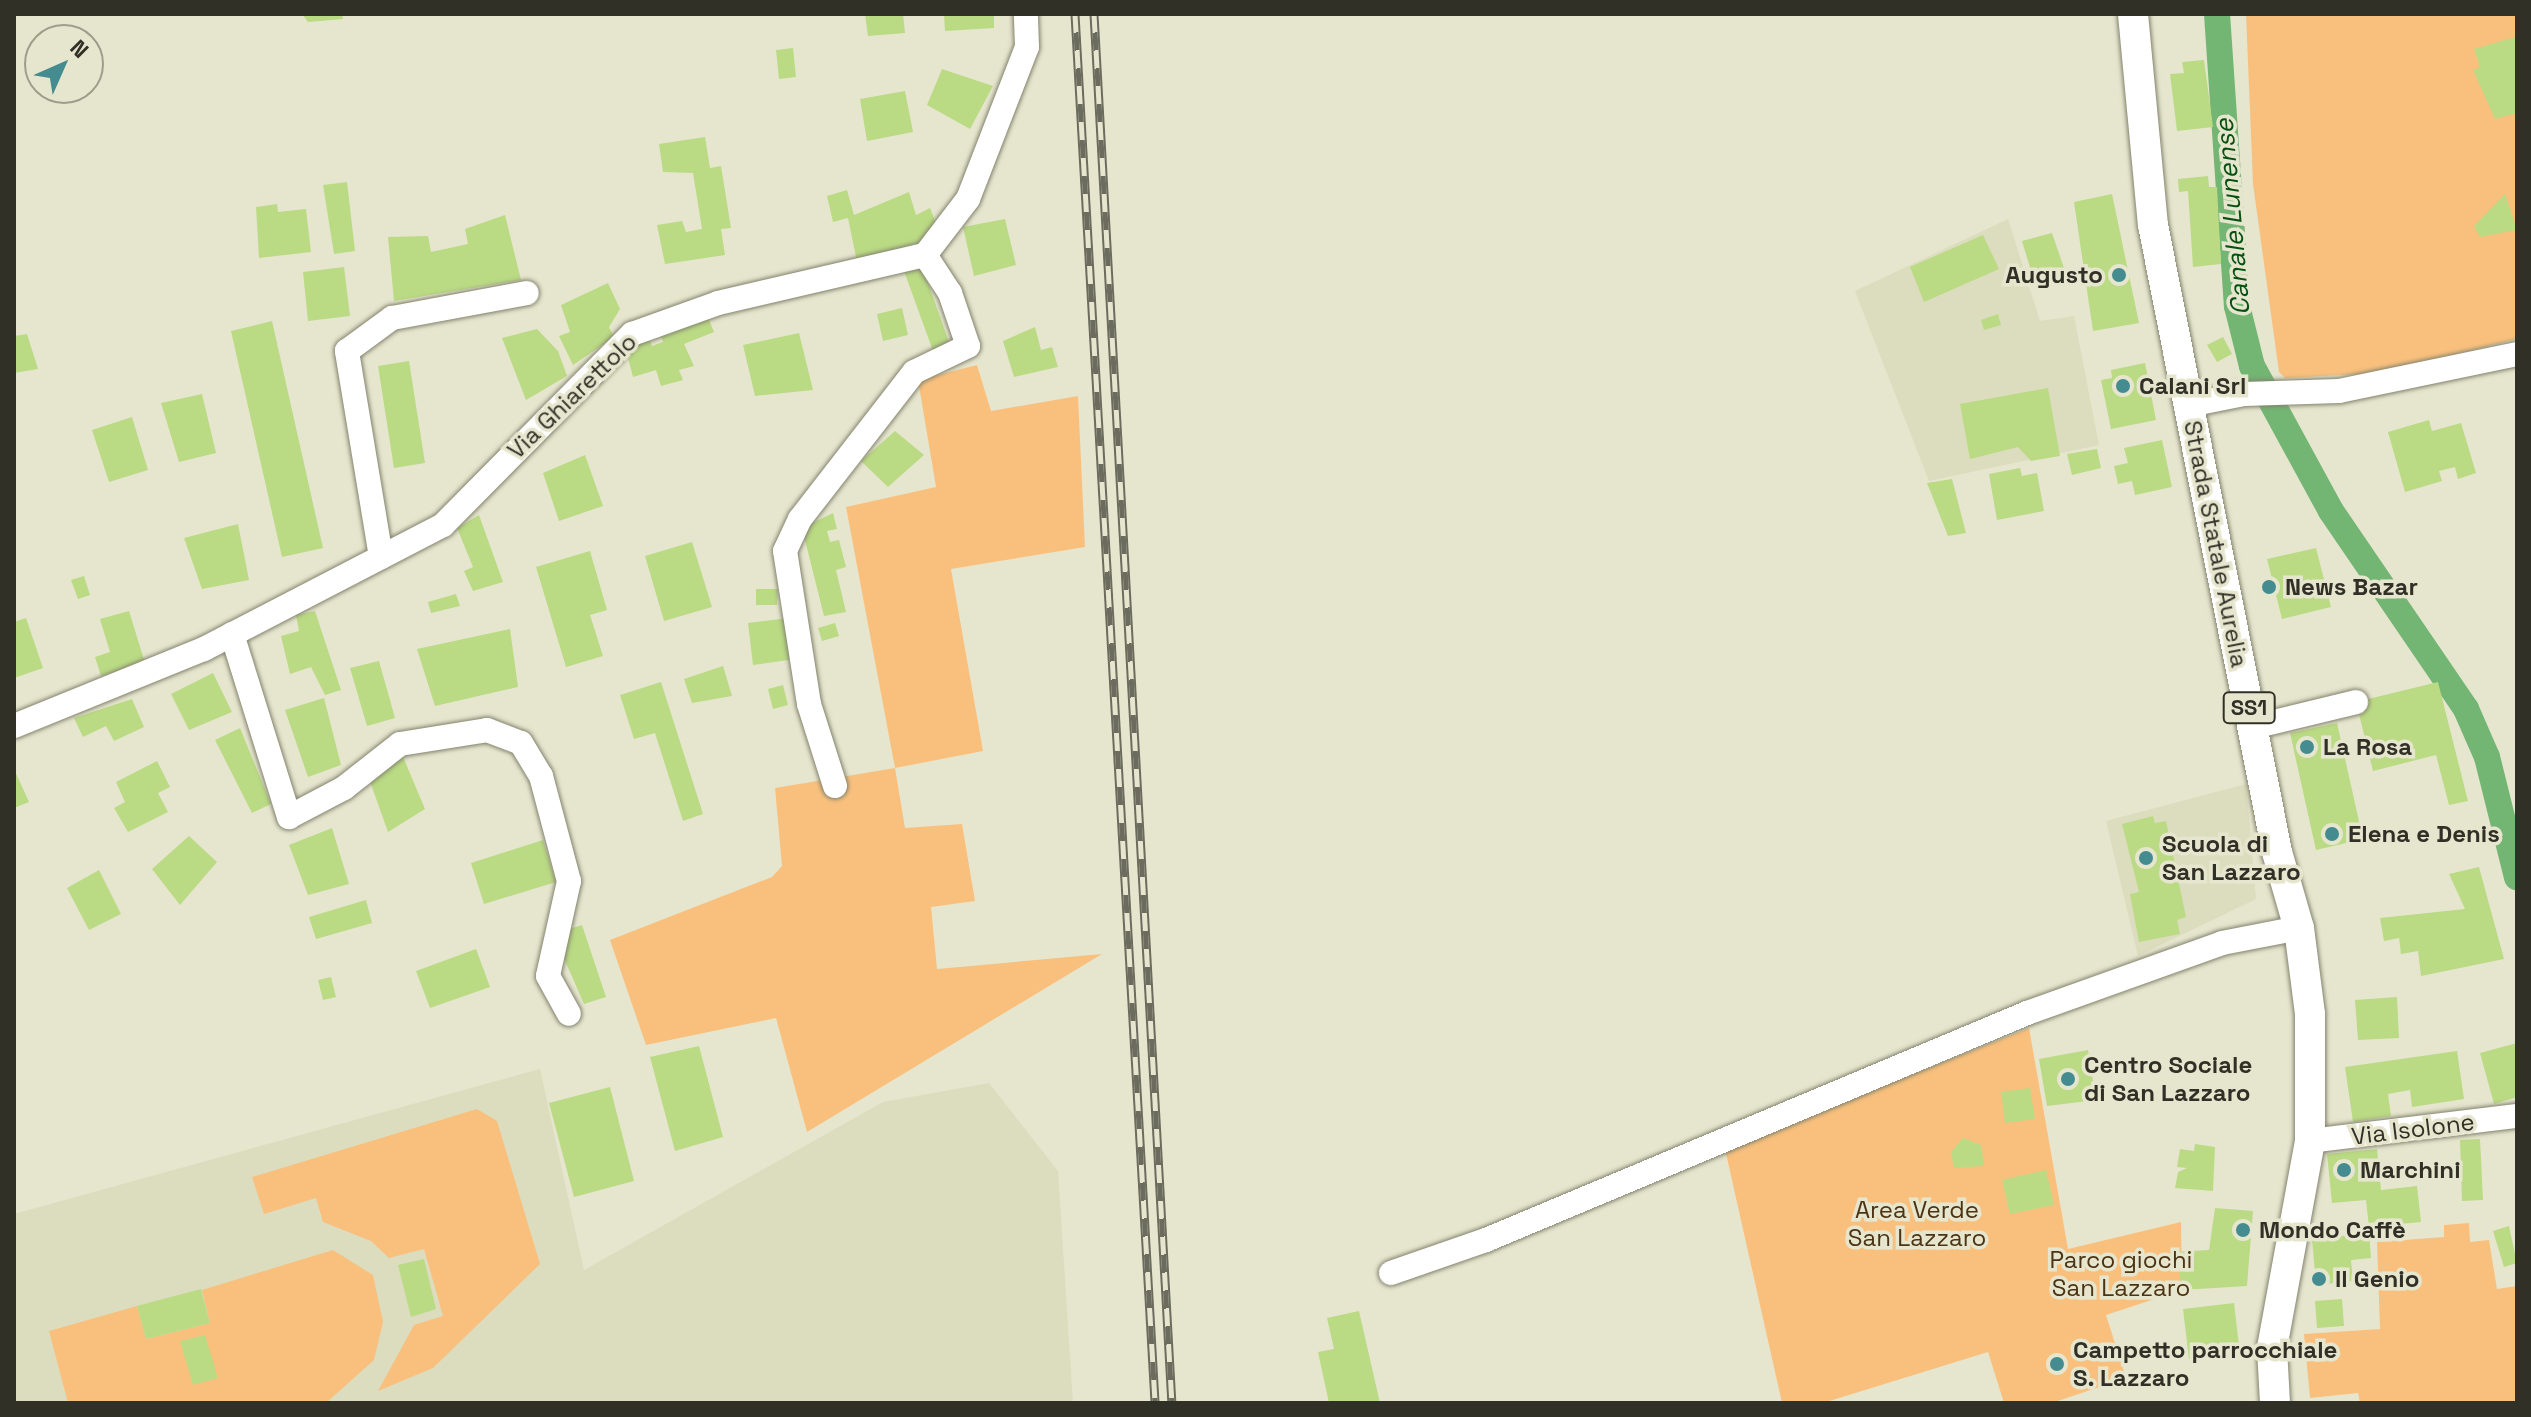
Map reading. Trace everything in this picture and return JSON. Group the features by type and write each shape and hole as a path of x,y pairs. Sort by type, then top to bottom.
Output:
{"main road":[{"name":"Strada Statale Aurelia","path":"2133,14 2153,225 2253,727 2299,928 2310,1014 2310,1141 2272,1348 2275,1403"}],"street":[{"path":"835,786 809,704 785,551 800,519 914,372 968,346 950,293 925,255 968,199 1027,47 1026,14"},
{"name":"Via Ghiarettolo","path":"14,726 232,634 443,525 632,334 758,292 925,255"},
{"path":"381,557 347,351 392,318 527,293"},
{"path":"2189,405 2244,394 2339,391 2517,354"},
{"path":"232,634 289,817 344,788 400,744 487,730 521,743 541,776 569,881 548,976 569,1014"},
{"path":"2253,727 2356,702"},
{"path":"1391,1273 1486,1240 2027,1013 2222,943 2299,928"},
{"name":"Via Isolone","path":"2310,1141 2517,1116"}],"shaded area":[{"path":"2008,219 2040,321 2074,316 2099,445 1929,481 1855,291"},
{"path":"2246,784 2256,899 2138,956 2106,821"},
{"path":"540,1069 584,1270 883,1102 989,1083 1058,1171 1073,1403 14,1403 14,1214"}],"green space":[{"path":"2246,14 2517,14 2517,339 2379,373 2285,378 2279,372 2253,184"},
{"path":"977,365 991,411 1078,396 1085,547 951,569 983,751 895,768 846,507 936,487 918,380"},
{"path":"895,768 905,828 962,824 975,901 931,907 937,969 1102,954 807,1132 776,1018 646,1045 610,940 772,877 782,866 775,788"},
{"name":"Area Verde San Lazzaro","path":"2029,1028 2068,1249 2181,1222 2182,1290 2106,1315 2126,1378 2052,1403 2004,1403 1988,1352 1823,1403 1782,1403 1725,1149"},
{"path":"477,1109 497,1121 540,1264 433,1368 378,1391 414,1325 443,1316 424,1249 389,1258 371,1241 323,1222 316,1198 264,1214 252,1177"},
{"path":"2469,1223 2470,1242 2489,1240 2497,1289 2517,1286 2517,1403 2360,1403 2358,1393 2310,1398 2304,1334 2380,1329 2377,1242 2444,1237 2444,1225"},
{"path":"333,1250 373,1275 383,1322 374,1360 326,1403 68,1403 49,1331 137,1306 146,1339 210,1323 202,1290"}],"building":[{"path":"302,14 342,14 343,19 308,22"},
{"path":"865,14 903,14 905,33 868,36"},
{"path":"944,14 994,14 994,28 945,31"},
{"path":"2515,37 2517,113 2495,119 2473,70 2480,67 2474,49"},
{"path":"793,48 796,77 779,79 776,50"},
{"path":"2204,60 2213,127 2177,131 2170,74 2184,73 2182,62"},
{"path":"942,69 993,86 970,129 927,105"},
{"path":"905,91 913,132 867,141 860,99"},
{"path":"705,137 710,168 721,166 731,228 721,229 725,255 665,264 657,225 682,221 686,232 702,229 693,173 663,172 659,144"},
{"path":"2208,176 2209,187 2217,187 2221,264 2193,267 2188,191 2179,192 2178,179"},
{"path":"347,182 355,251 334,254 323,185"},
{"path":"847,190 854,215 909,192 916,215 930,208 937,226 925,241 857,262 848,218 833,222 827,196"},
{"path":"2112,194 2139,323 2093,331 2074,202"},
{"path":"2505,194 2517,230 2480,237 2474,226"},
{"path":"277,204 278,212 306,209 311,252 259,258 256,207"},
{"path":"505,215 521,280 394,301 388,237 428,236 431,252 468,244 465,229"},
{"path":"1005,219 1016,265 974,276 963,227"},
{"path":"2052,233 2066,274 2035,284 2022,241"},
{"path":"1983,235 1999,269 1924,302 1910,267"},
{"path":"922,266 950,345 933,351 904,271"},
{"path":"344,267 350,316 308,321 303,272"},
{"path":"608,283 620,309 609,327 614,337 573,365 559,336 570,332 561,305"},
{"path":"902,308 908,335 883,341 877,314"},
{"path":"1998,314 2001,325 1984,330 1981,320"},
{"path":"707,315 714,332 684,344 694,366 679,370 683,380 661,386 656,370 633,377 626,350 649,338 652,346 663,342 660,333"},
{"path":"272,321 323,548 282,557 231,331"},
{"path":"1035,327 1041,350 1052,347 1058,367 1014,377 1003,341"},
{"path":"537,329 558,351 567,376 526,400 502,338"},
{"path":"799,333 813,390 755,396 743,345"},
{"path":"27,334 38,369 14,373 14,336"},
{"path":"2223,337 2232,354 2217,362 2207,345"},
{"path":"409,361 425,463 394,468 378,366"},
{"path":"2145,363 2156,420 2111,429 2101,380 2112,378 2111,370"},
{"path":"2048,388 2060,456 2031,461 2018,447 1970,459 1960,404"},
{"path":"202,394 216,453 179,462 161,403"},
{"path":"132,417 148,470 109,482 92,430"},
{"path":"2429,420 2432,431 2461,423 2476,473 2458,479 2455,467 2439,471 2442,481 2405,492 2388,432"},
{"path":"895,431 924,455 888,487 861,461"},
{"path":"2162,440 2172,487 2135,495 2132,481 2118,484 2114,466 2128,463 2124,448"},
{"path":"2097,449 2101,468 2072,475 2067,454"},
{"path":"585,455 603,506 559,521 543,473"},
{"path":"2020,468 2022,476 2037,473 2044,511 1997,520 1989,474"},
{"path":"1952,479 1966,533 1948,536 1927,483"},
{"path":"833,513 837,529 827,531 830,542 839,540 846,567 836,570 846,612 824,616 802,528"},
{"path":"479,515 503,582 473,591 464,571 473,567 457,528"},
{"path":"238,524 249,580 202,589 184,538"},
{"path":"692,542 712,607 664,621 645,556"},
{"path":"2316,548 2331,607 2282,619 2267,559"},
{"path":"590,551 607,610 590,615 603,656 566,667 536,567"},
{"path":"84,576 90,595 78,599 71,580"},
{"path":"756,589 778,589 777,605 756,605"},
{"path":"456,594 460,606 431,613 428,602"},
{"path":"129,611 145,663 101,676 95,657 110,652 100,619"},
{"path":"315,611 341,690 325,695 311,667 290,674 281,636 299,631 296,615"},
{"path":"26,618 43,668 14,678 14,622"},
{"path":"789,618 795,659 753,665 748,623"},
{"path":"835,623 839,636 822,641 818,628"},
{"path":"510,629 518,687 435,706 417,649"},
{"path":"379,661 395,718 367,726 350,668"},
{"path":"723,666 732,696 692,703 684,679"},
{"path":"213,673 232,712 189,730 171,694"},
{"path":"661,682 703,814 683,821 655,733 634,739 620,695"},
{"path":"2438,682 2468,801 2449,805 2436,755 2373,771 2356,702"},
{"path":"783,685 788,705 773,709 768,689"},
{"path":"324,698 341,765 308,777 285,710"},
{"path":"132,699 144,727 114,741 106,726 83,737 74,718"},
{"path":"2337,723 2363,839 2316,850 2290,733"},
{"path":"240,728 271,804 252,813 215,740"},
{"path":"401,752 425,809 388,832 367,773"},
{"path":"157,761 170,787 158,793 168,812 128,832 114,808 125,802 116,782"},
{"path":"14,769 29,802 14,808"},
{"path":"2153,816 2155,823 2166,821 2186,917 2177,920 2180,934 2139,942 2130,894 2139,892 2122,824"},
{"path":"332,828 349,884 308,895 289,845"},
{"path":"189,836 217,862 180,905 152,869"},
{"path":"543,840 556,882 484,904 471,863"},
{"path":"2479,867 2504,959 2421,976 2418,951 2401,954 2399,938 2384,941 2380,918 2465,909 2449,874"},
{"path":"99,870 121,914 89,930 67,888"},
{"path":"366,900 372,923 316,939 309,917"},
{"path":"582,925 606,997 584,1004 559,947 560,932"},
{"path":"476,949 490,987 430,1008 416,971"},
{"path":"331,977 336,997 323,1000 318,980"},
{"path":"2397,997 2399,1038 2358,1040 2355,1000"},
{"path":"2517,1043 2517,1097 2494,1104 2480,1053"},
{"path":"699,1046 723,1137 675,1151 650,1057"},
{"name":"Centro Sociale di San Lazzaro","path":"2088,1050 2096,1100 2047,1106 2039,1059"},
{"path":"2457,1051 2464,1099 2412,1107 2410,1090 2388,1094 2391,1116 2353,1122 2345,1067"},
{"path":"610,1087 634,1181 574,1197 549,1103"},
{"path":"2030,1088 2035,1119 2005,1123 2001,1092"},
{"path":"1963,1138 1981,1145 1984,1166 1954,1168 1951,1152"},
{"path":"2480,1139 2483,1200 2462,1201 2460,1140"},
{"path":"2195,1144 2215,1147 2213,1191 2175,1188 2178,1172 2187,1168 2177,1167 2180,1149 2194,1151"},
{"path":"2377,1149 2381,1190 2417,1186 2421,1222 2369,1227 2366,1200 2332,1203 2327,1154"},
{"path":"2046,1170 2054,1205 2010,1214 2002,1180"},
{"path":"2215,1208 2253,1211 2247,1286 2182,1290 2176,1252 2209,1250"},
{"path":"2509,1226 2517,1263 2504,1267 2493,1231"},
{"path":"2369,1233 2371,1258 2351,1260 2353,1281 2316,1285 2312,1239"},
{"path":"424,1259 436,1309 411,1317 398,1265"},
{"path":"201,1289 210,1323 146,1339 137,1306"},
{"path":"2342,1299 2344,1326 2317,1328 2315,1301"},
{"path":"2234,1303 2240,1354 2189,1359 2183,1309"},
{"path":"1359,1311 1380,1403 1329,1403 1318,1352 1334,1349 1327,1318"},
{"path":"205,1335 218,1378 193,1385 180,1341"}],"waterway":[{"name":"Canale Lunense","path":"2217,14 2237,306 2252,366 2331,511 2466,709 2487,757 2517,877"}],"railway":[{"path":"1075,14 1155,1403"},
{"path":"1094,14 1172,1403"}],"place":[{"name":"Augusto","path":"2119,275"},
{"name":"Calani Srl","path":"2123,386"},
{"name":"News Bazar","path":"2269,587"},
{"name":"La Rosa","path":"2307,747"},
{"name":"Elena e Denis","path":"2332,834"},
{"name":"Scuola di San Lazzaro","path":"2146,858"},
{"name":"Centro Sociale di San Lazzaro","path":"2068,1079"},
{"name":"Marchini","path":"2344,1170"},
{"name":"Mondo Caffè","path":"2243,1230"},
{"name":"Il Genio","path":"2319,1279"},
{"name":"Campetto parrocchiale S. Lazzaro","path":"2057,1364"}],"park label":[{"name":"Parco giochi San Lazzaro","path":"2121,1274"}]}
